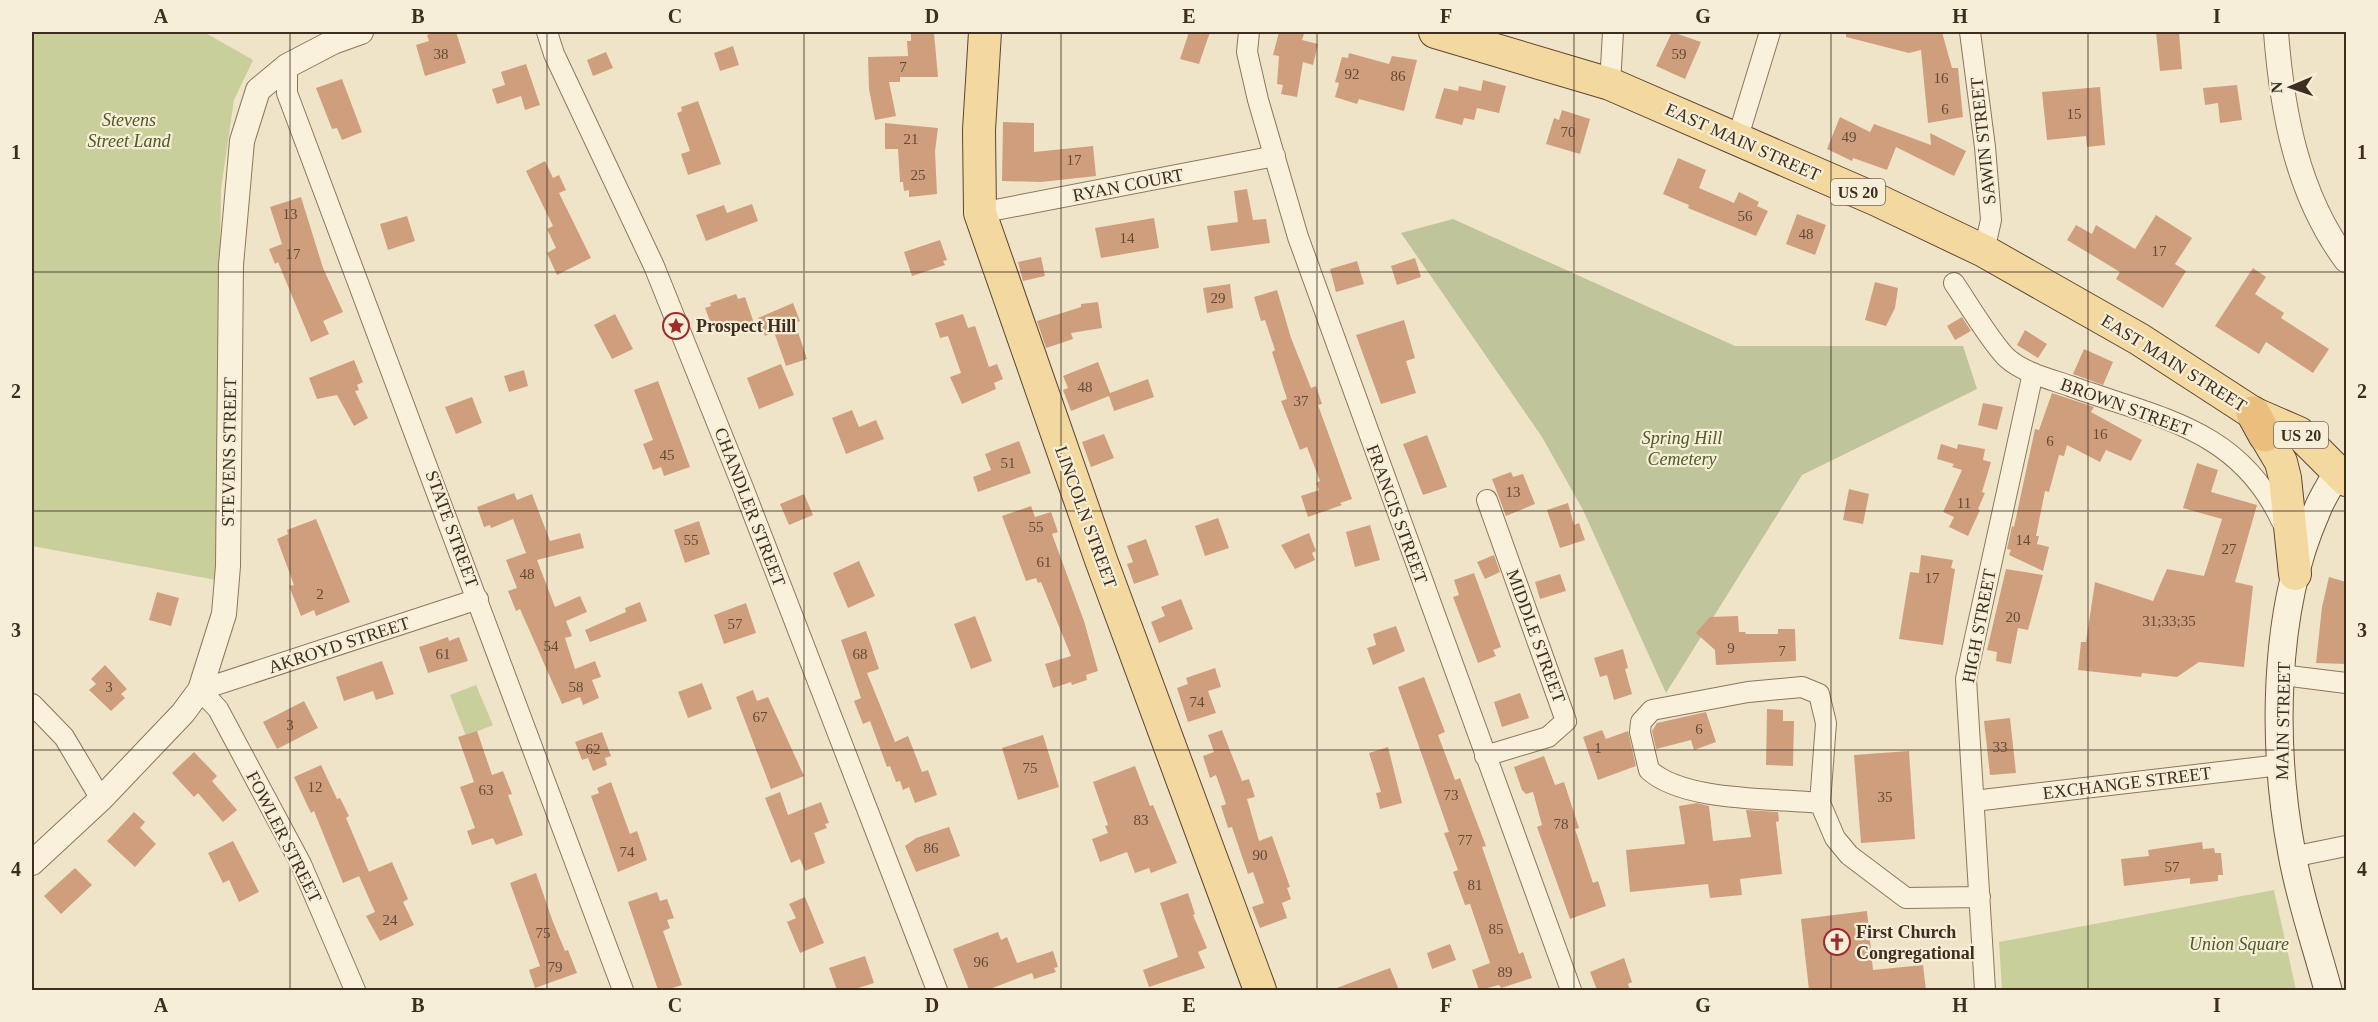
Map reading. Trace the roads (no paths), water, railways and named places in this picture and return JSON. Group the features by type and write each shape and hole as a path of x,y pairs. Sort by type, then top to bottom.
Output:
{"main road":[{"name":"LINCOLN STREET","path":"985,32 979,141 980,213 1097,549 1260,990"},
{"name":"EAST MAIN STREET","path":"1435,32 1610,84 1877,200 1984,251 2139,339 2259,424 2299,433 2343,470"},
{"path":"2259,424 2281,462 2285,478 2295,574"},
{"name":"MAIN STREET","path":"2328,990 2292,857 2280,765 2282,675 2295,574 2316,512 2343,470"}],"street":[{"name":"STEVENS STREET","path":"32,863 101,799 183,713 200,690 224,614 228,566 231,265 242,141 258,90 287,66 333,42 361,32"},
{"name":"CHANDLER STREET","path":"547,32 554,54 654,266 742,485 937,990"},
{"name":"FRANCIS STREET","path":"1249,32 1247,52 1258,100 1298,237 1485,756 1549,924 1571,990"},
{"path":"1610,84 1613,32"},
{"path":"1737,140 1770,32"},
{"name":"SAWIN STREET","path":"1970,32 1984,135 1991,220 1984,251"},
{"path":"2276,32 2287,122 2300,171 2324,227 2346,260"},
{"name":"STATE STREET","path":"287,66 287,93 623,990"},
{"name":"RYAN COURT","path":"980,213 1275,156"},
{"name":"BROWN STREET","path":"1954,283 2007,358 2033,373 2187,427 2230,452 2270,497 2288,540 2295,574"},
{"name":"HIGH STREET","path":"1985,990 1966,679 2033,373"},
{"name":"MIDDLE STREET","path":"1485,756 1548,736 1566,721 1487,500"},
{"name":"AKROYD STREET","path":"200,690 478,599"},
{"path":"2282,675 2346,683"},
{"path":"1820,803 1762,799 1681,788 1649,770 1640,732 1641,722 1652,710 1748,692 1802,687 1819,694 1826,723 1820,803 1834,838 1849,855 1906,898 1980,897"},
{"name":"FOWLER STREET","path":"200,690 218,709 301,864 355,990"},
{"path":"32,704 64,737 101,799"},
{"name":"EXCHANGE STREET","path":"1974,801 2280,765"},
{"path":"2292,857 2346,846"}],"place":[{"name":"Prospect Hill","path":"676,326"},
{"name":"First Church Congregational","path":"1837,942"}],"park label":[{"name":"Stevens Street Land","path":"129,130"},
{"name":"Spring Hill Cemetery","path":"1682,448"},
{"name":"Union Square","path":"2239,944"}]}
